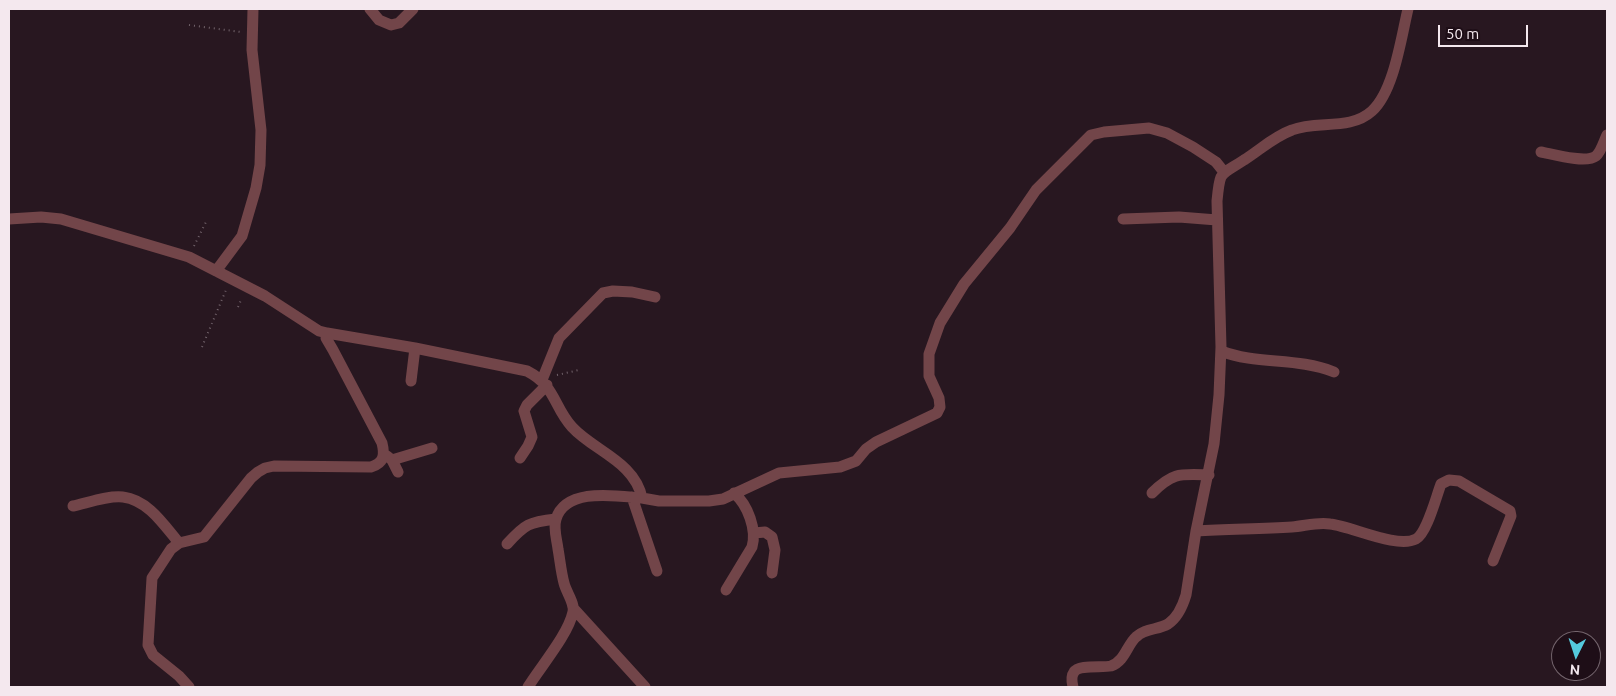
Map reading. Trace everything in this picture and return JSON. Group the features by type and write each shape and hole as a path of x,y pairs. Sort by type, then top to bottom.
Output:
{"street":[{"path":"216,271 242,236 256,188 260,165 261,130 252,50 253,9"},
{"path":"370,9 379,20 391,26 399,23 413,9"},
{"path":"1073,687 1072,678 1074,672 1078,669 1111,666 1124,656 1131,642 1137,636 1143,632 1167,625 1174,619 1183,605 1186,595 1196,530 1203,493 1209,475 1215,434 1221,351 1217,220 1218,184 1224,172 1244,160 1267,142 1293,129 1360,119 1373,110 1386,92 1408,9"},
{"path":"645,687 574,609 564,582 555,530 556,519 565,504 571,500 586,496 637,497 659,501 709,501 723,499 779,473 840,467 856,461 866,449 876,442 936,412 940,407 939,398 929,376 929,354 940,323 964,284 1010,228 1036,190 1091,135 1149,128 1167,133 1216,162 1224,172"},
{"path":"1540,152 1578,158 1594,158 1598,154 1607,135"},
{"path":"9,219 41,217 60,219 188,257 265,296 319,330 327,333 415,348 527,371 545,379 572,427 622,464 637,484 637,497 657,571"},
{"path":"1123,219 1179,217 1217,220"},
{"path":"520,458 532,437 524,411 545,379 559,338 590,304 603,293 613,291 632,292 655,297"},
{"path":"327,333 326,338 388,457 398,472"},
{"path":"411,381 415,348"},
{"path":"1221,351 1242,357 1317,365 1334,372"},
{"path":"191,687 154,655 148,645 152,578 171,548 179,543 204,537 251,478 265,468 274,466 371,467 388,457 432,448"},
{"path":"1152,493 1164,481 1178,474 1209,475"},
{"path":"1196,530 1330,524 1385,539 1408,542 1417,539 1423,532 1441,484 1449,480 1459,481 1510,512 1511,516 1494,561"},
{"path":"726,590 752,547 754,533 744,507 734,493"},
{"path":"73,506 114,497 123,497 136,501 152,512 179,543"},
{"path":"507,544 519,531 534,522 556,519"},
{"path":"754,533 765,532 772,537 775,550 772,573"},
{"path":"528,687 568,627 574,609"}],"path":[{"path":"188,25 253,34"},
{"path":"188,257 206,222"},
{"path":"202,347 230,278"},
{"path":"545,379 579,370"}]}
